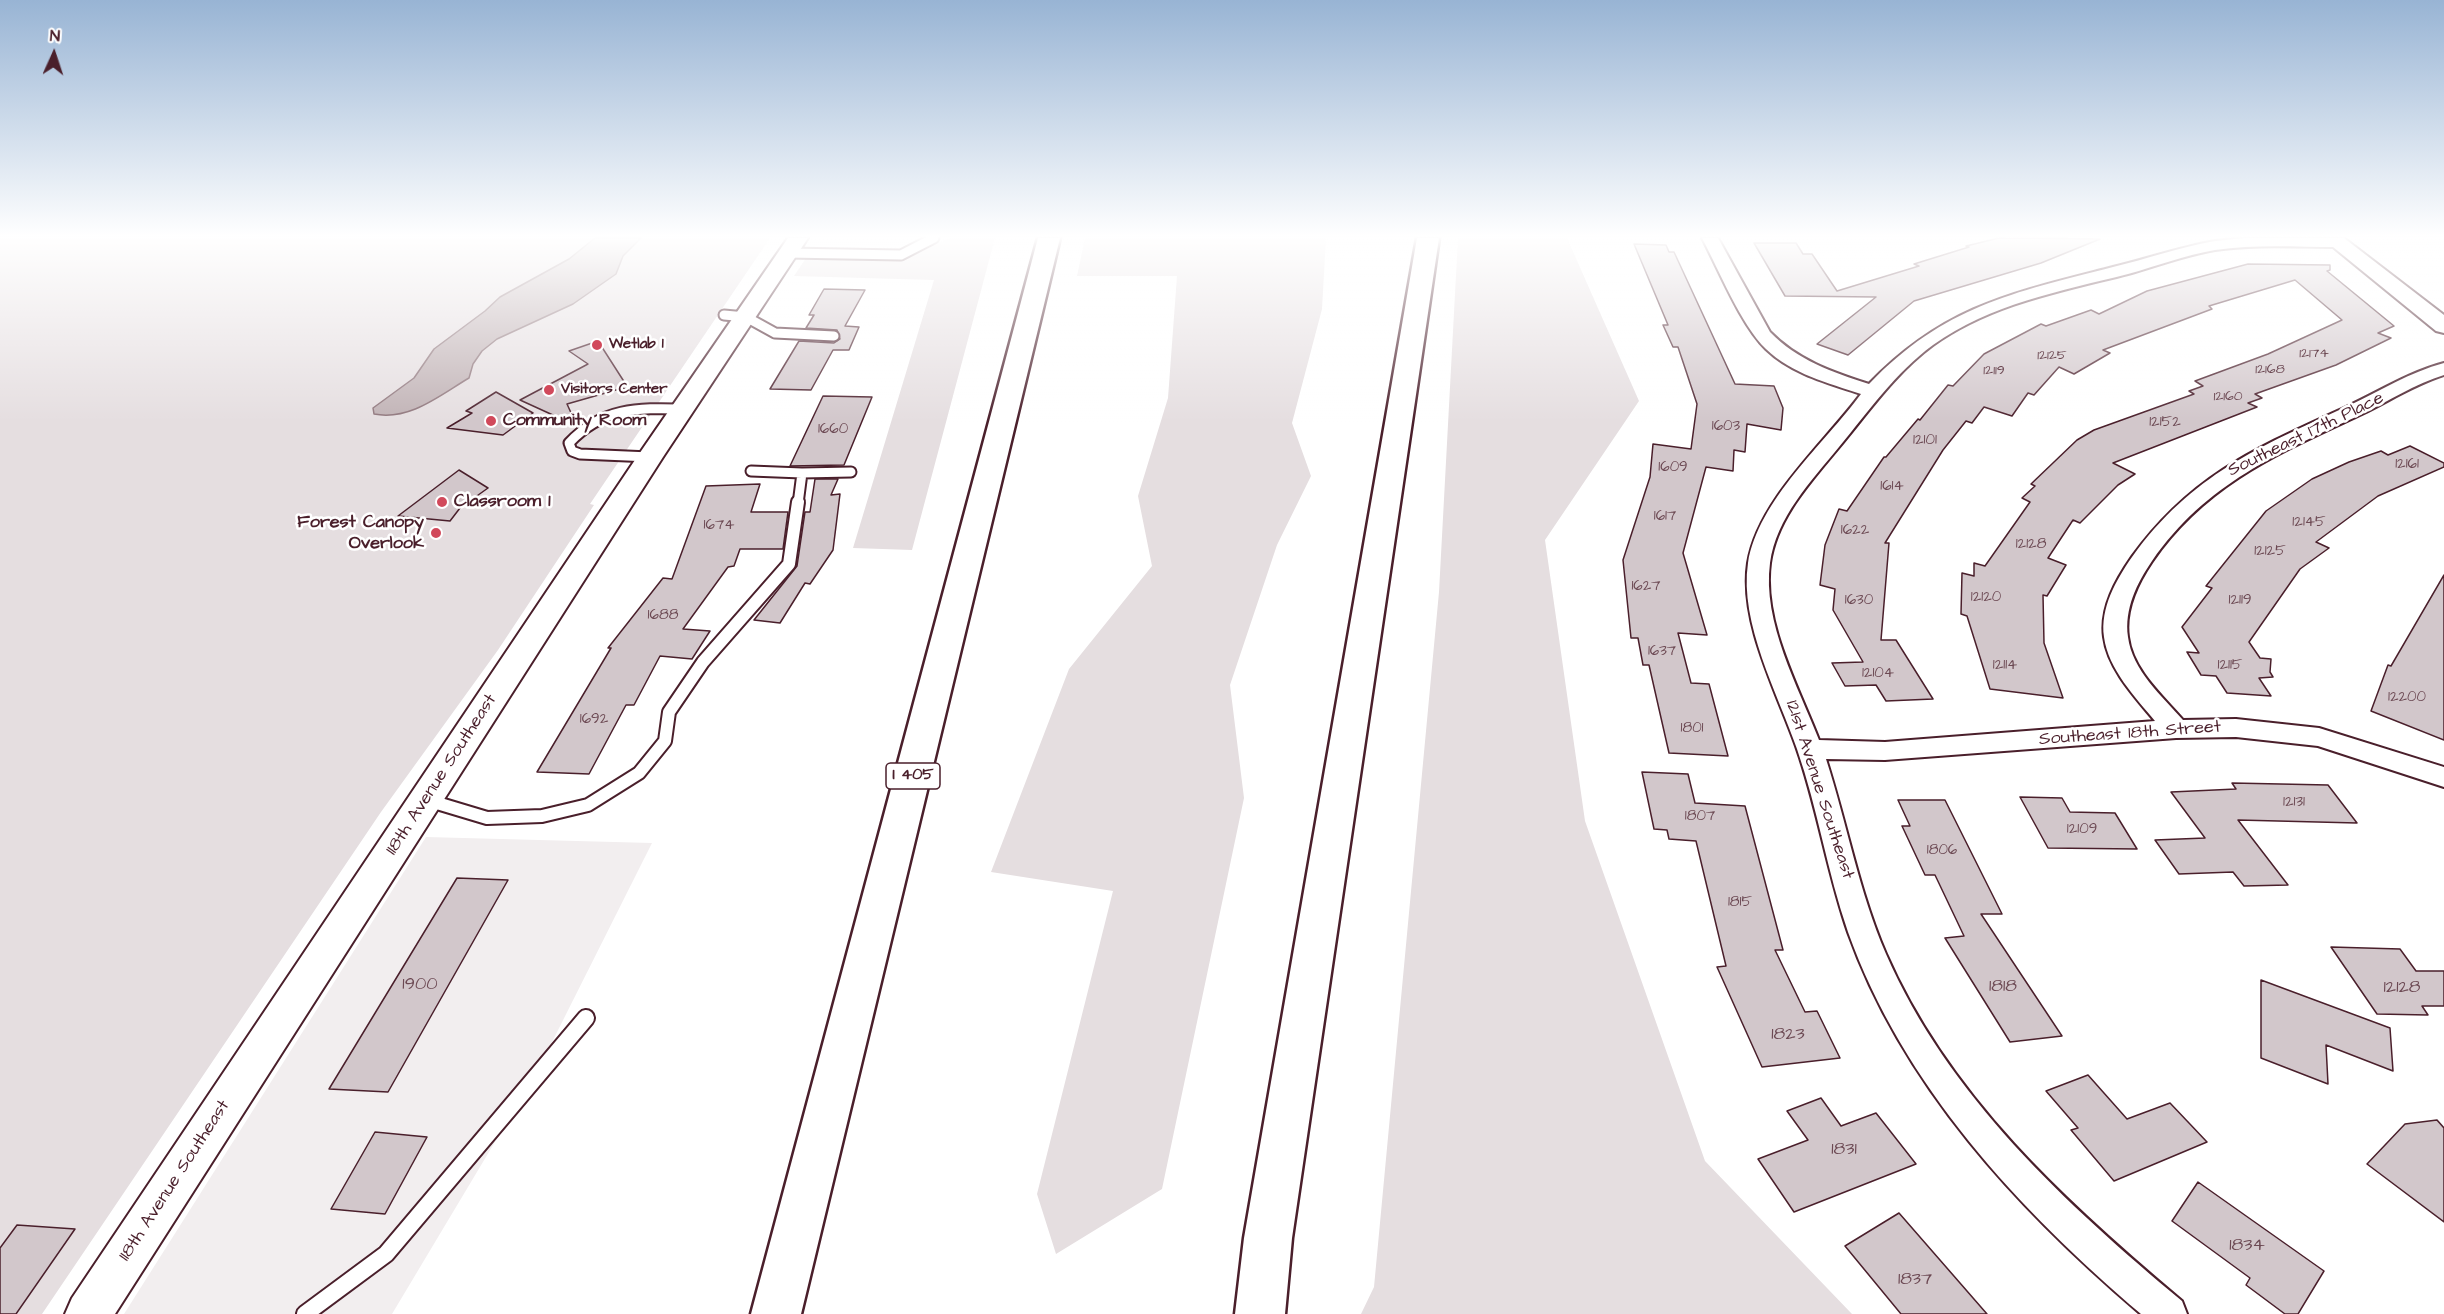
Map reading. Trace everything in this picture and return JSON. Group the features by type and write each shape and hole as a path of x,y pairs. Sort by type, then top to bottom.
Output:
{"highway":[{"name":"I 405","path":"776,1314 1033,299"},
{"path":"1260,1314 1268,1238 1418,299"}],"street":[{"name":"118th Avenue Southeast","path":"88,1314 650,457 684,409 735,316 749,299"},
{"path":"1743,299 1762,334 1773,348 1786,358 1808,370 1873,391"},
{"name":"121st Avenue Southeast","path":"2013,299 1950,324 1900,364 1873,391 1794,492 1776,521 1759,563 1762,607 1776,661 1810,749 1870,952 1895,1007 1937,1075 2040,1199 2116,1271 2169,1314"},
{"path":"2410,299 2444,326"},
{"name":"Southeast 17th Place","path":"2176,729 2132,674 2116,641 2116,614 2124,587 2154,538 2196,495 2224,474 2274,447 2444,369"},
{"name":"Southeast 18th Street","path":"1810,749 1886,751 2176,729 2236,728 2319,737 2444,777"}],"lane":[{"path":"735,316 775,333 834,336"},
{"path":"650,457 580,454 572,451 569,443 586,424 602,416 656,408 684,409"},
{"path":"751,471 851,472"},
{"path":"426,800 487,818 542,816 588,805 639,773 665,741 669,712 703,662 789,564 802,473"},
{"path":"305,1314 386,1254 586,1018"}],"shaded area":[{"path":"0,299 729,299 590,504 594,505 498,650 381,812 42,1314 0,1314"},
{"path":"498,299 580,299 497,339 482,351 473,364 469,378 436,399 400,414 374,414 373,408 414,378 434,349"},
{"path":"928,299 979,299 912,550 853,548"},
{"path":"1175,299 1323,299 1292,423 1311,476 1277,545 1230,685 1244,798 1162,1189 1056,1254 1037,1194 1113,891 991,872 1069,669 1152,566 1138,496 1168,398"},
{"path":"1455,299 1594,299 1639,401 1545,540 1585,821 1705,1161 1852,1314 1361,1314 1374,1287 1439,592"},
{"path":"426,837 652,843 538,1070 392,1314 124,1314"}],"building":[{"path":"818,299 860,299 845,326 859,327 849,350 833,350 811,390 770,389 799,341 834,343 840,339 837,330 806,328 814,315 809,315"},
{"path":"1657,299 1696,299 1735,384 1774,386 1783,408 1781,430 1747,424 1745,452 1734,450 1733,471 1706,467 1683,553 1707,635 1678,633 1691,683 1709,684 1728,756 1669,753 1649,665 1643,665 1638,638 1631,638 1623,560 1650,477 1653,444 1691,449 1697,404 1678,347 1673,347 1663,325 1668,325"},
{"path":"1873,299 1920,299 1914,301 1848,355 1817,344"},
{"path":"2130,299 2231,299 2209,306 2212,309 2103,350 2110,353 2074,374 2059,367 2034,395 2028,393 2012,416 1984,407 1972,423 1966,421 1943,450 1885,543 1889,543 1881,640 1896,640 1933,699 1886,701 1876,685 1845,686 1832,663 1863,662 1833,610 1835,589 1820,585 1825,545 1839,509 1847,511 1884,457 1918,419 1920,420 1948,385 1953,386 1984,354 2041,324 2046,326 2091,310 2099,314"},
{"path":"2318,299 2361,299 2394,326 2378,333 2391,338 2336,365 2255,394 2262,398 2248,403 2257,407 2113,463 2135,474 2118,485 2080,523 2073,520 2048,558 2066,565 2047,596 2043,595 2044,643 2063,698 1990,689 1967,616 1961,614 1962,573 1974,576 1974,563 1985,566 2030,502 2022,498 2035,486 2031,484 2077,440 2094,430 2194,394 2189,391 2203,386 2195,381 2268,354 2342,320"},
{"path":"598,341 632,394 623,388 567,404 577,426 520,400 588,364 569,351"},
{"name":"Community Room","path":"496,392 533,413 503,435 447,428 472,413 466,411"},
{"path":"823,396 872,397 844,465 790,466"},
{"path":"2410,446 2444,463 2444,467 2378,496 2316,542 2329,548 2300,569 2249,642 2260,658 2271,659 2270,672 2273,677 2259,678 2271,696 2227,693 2216,676 2201,675 2187,652 2199,653 2182,627 2212,588 2206,586 2266,511 2312,479 2349,462 2381,451 2388,455"},
{"name":"Classroom 1","path":"459,470 488,488 460,508 450,521 398,516"},
{"path":"815,479 838,479 831,495 840,494 833,550 810,584 805,583 780,623 754,620 797,566 805,512 810,512"},
{"path":"760,484 751,512 788,512 783,549 740,549 734,566 728,567 683,629 710,631 692,659 660,656 634,705 626,705 589,774 537,772 611,648 608,648 663,578 672,579 706,486"},
{"path":"2444,575 2444,740 2371,711 2388,665 2391,666"},
{"path":"1642,772 1688,774 1695,803 1745,806 1783,950 1775,950 1805,1012 1817,1011 1840,1058 1762,1067 1717,967 1726,966 1696,841 1669,839 1667,830 1654,829"},
{"path":"2232,783 2328,785 2357,823 2238,820 2288,885 2244,886 2233,872 2179,874 2155,840 2205,838 2171,792 2236,789"},
{"path":"2020,797 2062,798 2070,812 2115,813 2137,849 2048,848"},
{"path":"1898,800 1945,800 2002,914 1981,914 2062,1036 2010,1042 1945,938 1964,936 1935,875 1925,875 1902,826 1910,826"},
{"path":"457,878 508,880 388,1092 329,1089"},
{"path":"2331,947 2400,949 2416,971 2444,971 2444,1006 2422,1006 2428,1015 2377,1014"},
{"path":"2261,980 2390,1028 2393,1071 2326,1045 2328,1084 2261,1058"},
{"path":"2088,1075 2127,1119 2170,1103 2207,1142 2114,1181 2071,1130 2078,1128 2046,1091"},
{"path":"1821,1098 1841,1126 1876,1113 1916,1164 1794,1212 1758,1159 1808,1140 1787,1111"},
{"path":"2437,1120 2444,1128 2444,1222 2367,1164 2405,1124"},
{"path":"375,1132 427,1137 385,1214 331,1209"},
{"path":"2198,1182 2324,1271 2298,1314 2285,1314 2246,1285 2250,1278 2172,1221"},
{"path":"1899,1213 1987,1314 1901,1314 1845,1246"},
{"path":"17,1225 75,1229 16,1314 0,1314 0,1248"}],"place":[{"name":"Wetlab 1","path":"597,345"},
{"name":"Visitors Center","path":"549,390"},
{"name":"Community Room","path":"491,421"},
{"name":"Classroom 1","path":"442,502"},
{"name":"Forest Canopy Overlook","path":"436,533"}]}
